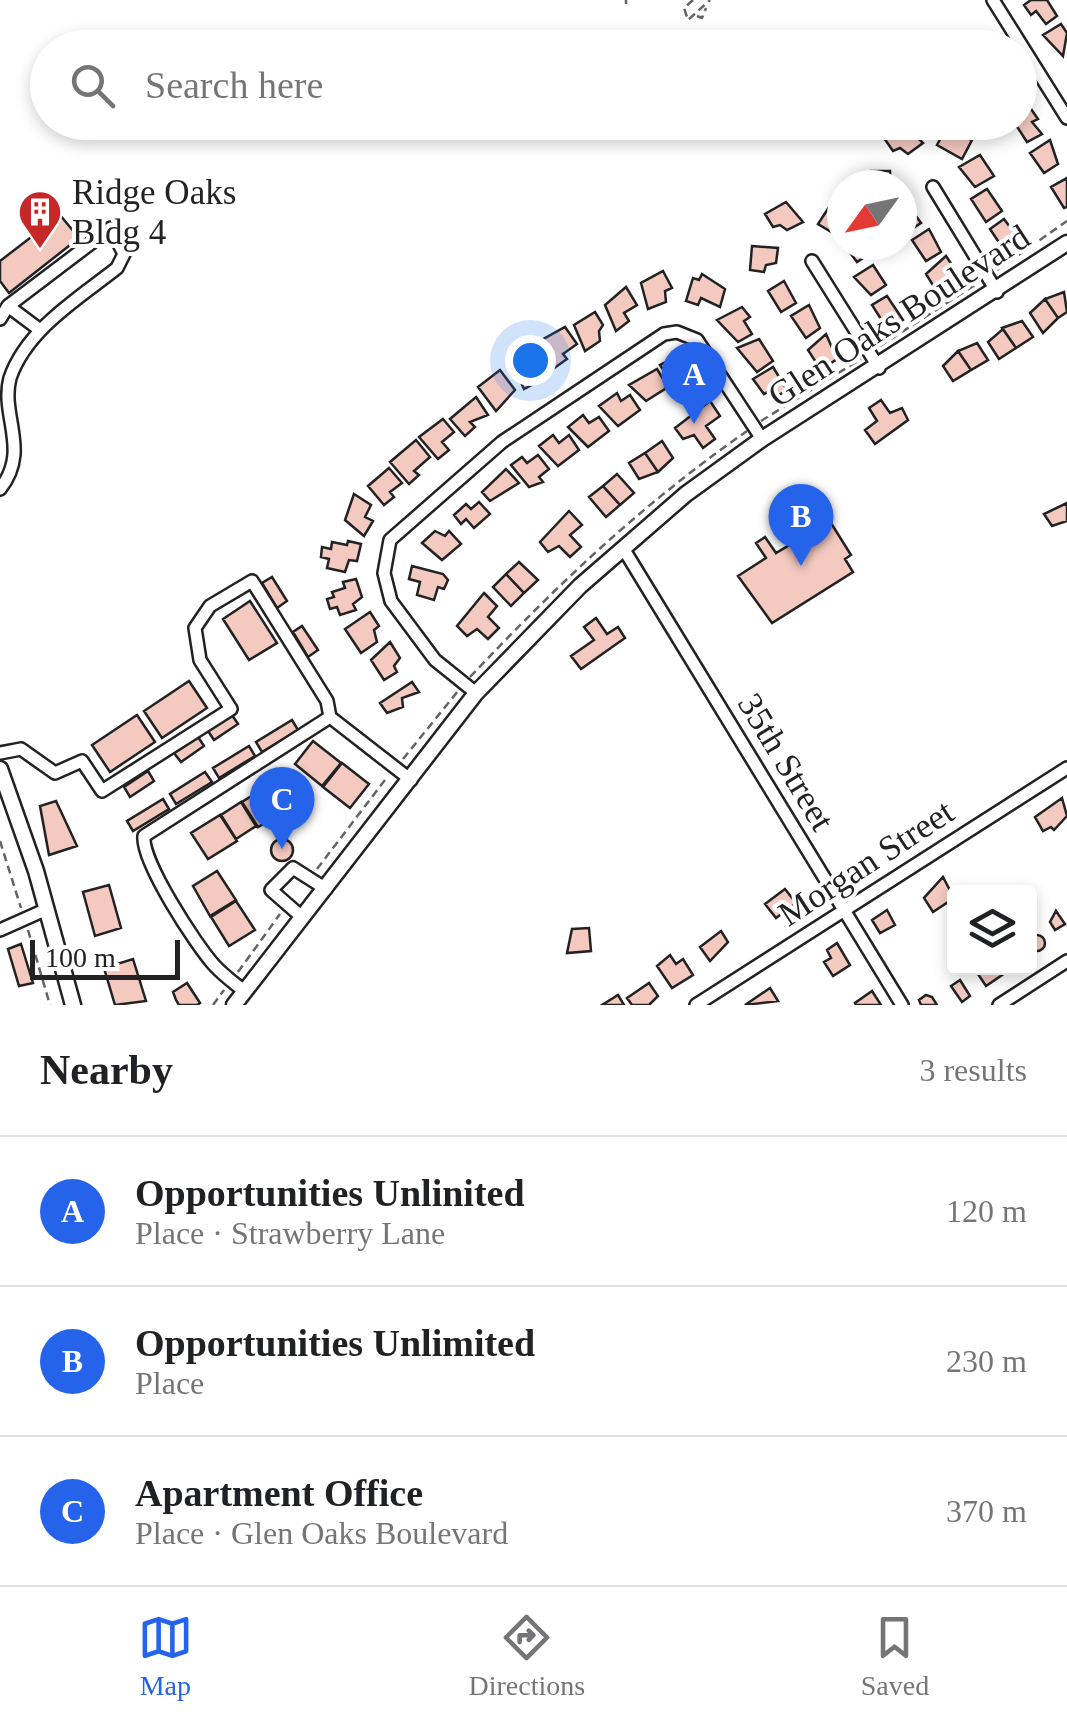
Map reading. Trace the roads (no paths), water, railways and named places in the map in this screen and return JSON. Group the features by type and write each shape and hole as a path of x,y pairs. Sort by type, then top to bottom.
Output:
{"main road":[{"name":"Glen Oaks Boulevard","path":"234,1005 411,780 470,688 580,586 686,494 762,439 879,368 1067,243"},
{"path":"0,769 74,1005"}],"street":[{"path":"993,0 1012,30"},
{"path":"1037,70 1067,118"},
{"path":"933,187 997,292"},
{"path":"0,319 8,306 110,228 124,254 117,268 40,330 5,379 15,465 0,489"},
{"path":"812,262 879,368"},
{"path":"8,306 40,330"},
{"path":"470,688 411,632 388,593 386,554 400,528 502,442 664,334 688,334 697,340 762,439"},
{"name":"35th Street","path":"624,548 902,1005"},
{"path":"0,753 21,748 55,774 82,760 102,791 231,708 200,660 195,628 210,606 252,581 328,701 330,717 411,780"},
{"path":"244,991 216,967 182,917 143,843 144,836 330,717"},
{"name":"Morgan Street","path":"696,1005 1067,768"},
{"path":"303,918 271,890 294,868 326,889"},
{"path":"0,930 47,909"},
{"path":"999,1005 1067,961"}],"place":[{"name":"Ridge Oaks Bldg 4","path":"40,250"},
{"name":"Opportunities Unlinited","path":"694,424"},
{"name":"Opportunities Unlimited","path":"801,566"},
{"name":"Apartment Office","path":"282,849"}]}
